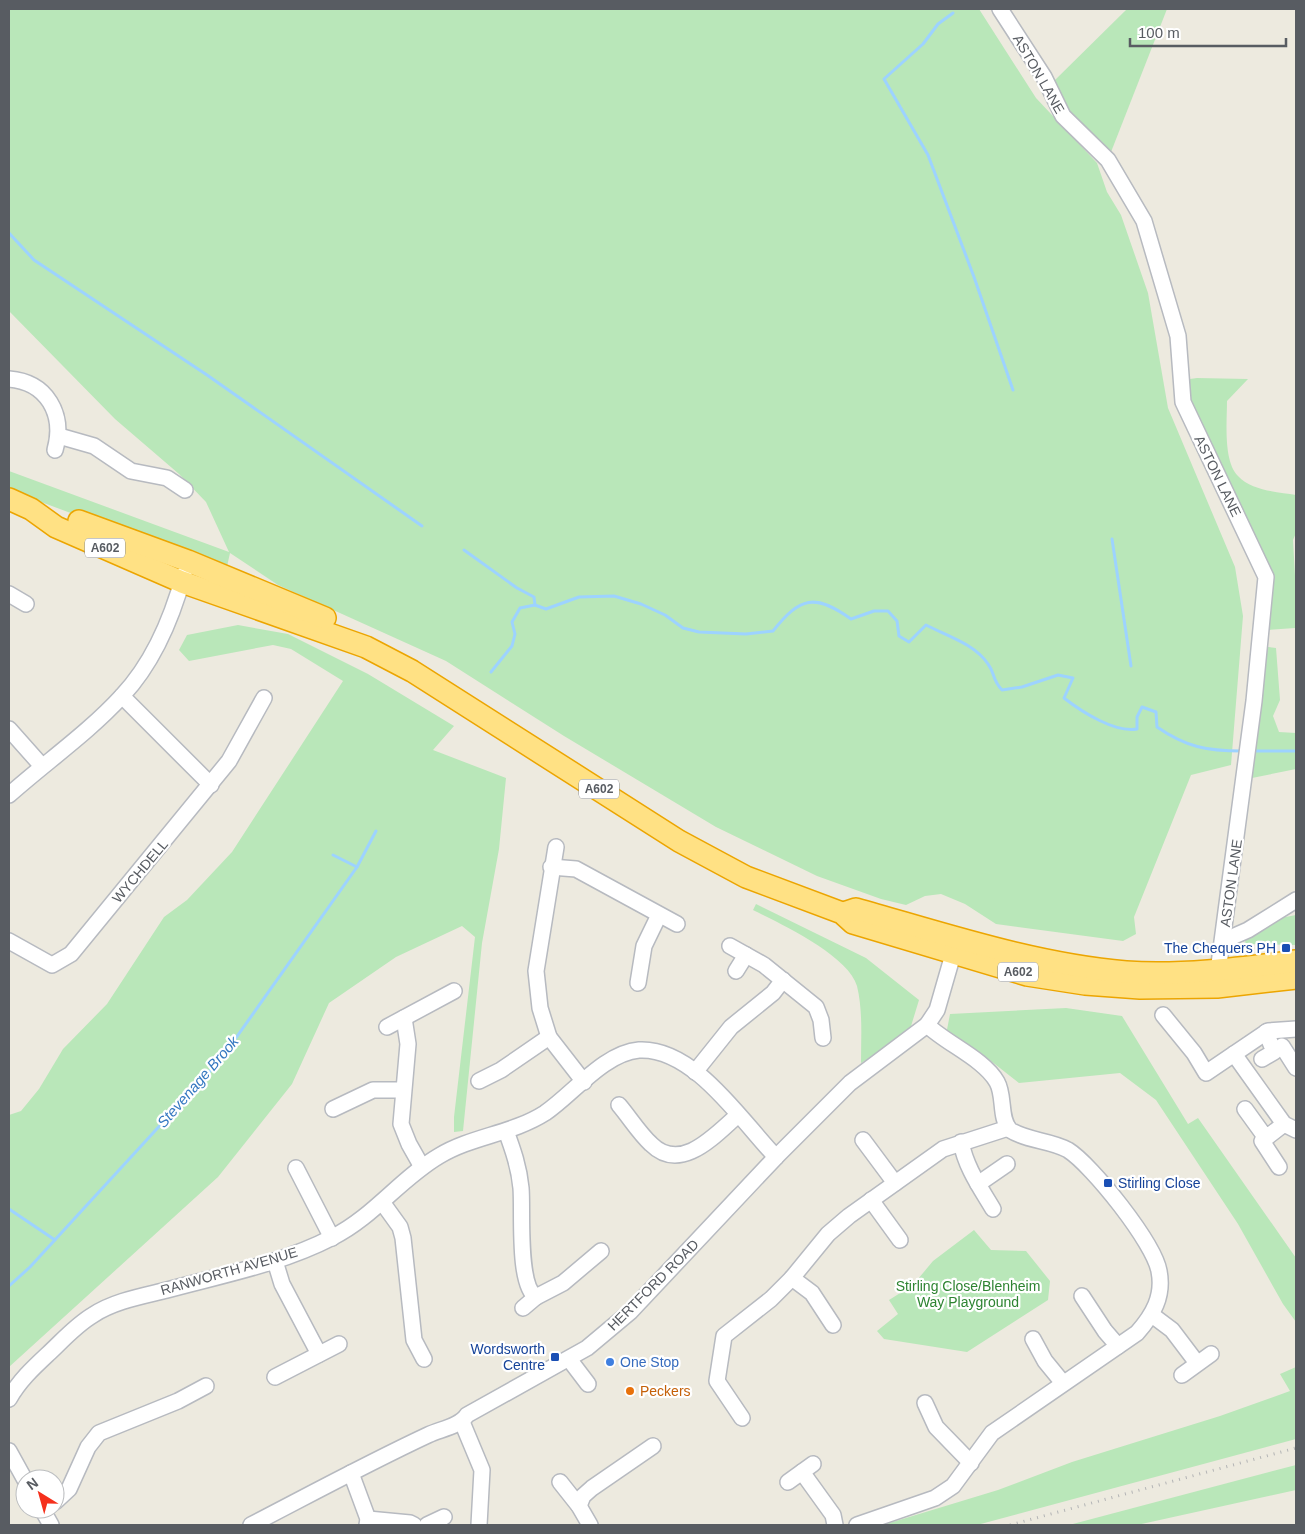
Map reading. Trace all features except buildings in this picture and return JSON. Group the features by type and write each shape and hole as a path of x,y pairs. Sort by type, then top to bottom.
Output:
{"highway":[{"name":"A602","path":"9,499 31,509 56,527 182,582 366,647"},
{"name":"A602","path":"31,509 64,515 188,560 326,619 366,647 412,671 679,841 746,877 842,914 856,909 883,924 956,946 1027,975 1084,984 1140,988 1217,978 1296,961"},
{"name":"A602","path":"1217,978 1296,978"}],"street":[{"name":"ASTON LANE","path":"1000,9 1044,77 1063,116 1108,160 1144,221 1178,336 1183,402 1266,577 1254,701 1217,978"},
{"path":"9,379 29,383 48,397 57,415 57,443 94,446 126,469 138,474 167,478 186,490"},
{"path":"9,795 122,696 158,644 173,611 188,560"},
{"path":"9,594 26,604"},
{"path":"122,696 211,785"},
{"name":"WYCHDELL","path":"9,941 52,965 71,954 255,732 264,698"},
{"path":"9,729 41,765"},
{"path":"556,847 536,971 540,1008 550,1037 584,1082"},
{"path":"552,867 576,868 677,924"},
{"path":"1223,941 1248,930 1296,900"},
{"path":"638,983 647,967 646,940 659,915"},
{"path":"730,946 821,1003 823,1038"},
{"name":"HERTFORD ROAD","path":"250,1525 428,1435 462,1422 468,1415 587,1348 630,1312 776,1157 850,1083 927,1025 937,1010 956,946"},
{"path":"736,970 746,955"},
{"path":"696,1072 731,1028 773,993 783,980"},
{"path":"386,1027 454,991"},
{"path":"1163,1015 1194,1053 1206,1073 1266,1032 1280,1029 1281,1045"},
{"path":"404,1018 408,1044 400,1114 402,1130 422,1167"},
{"path":"857,1525 935,1498 953,1486 992,1433 1138,1333 1152,1315 1160,1295 1160,1271 1153,1252 1089,1167 1068,1150 1017,1134 1008,1128 1001,1091 996,1080 980,1064 927,1025"},
{"path":"1266,1032 1281,1045 1296,1068"},
{"path":"479,1081 498,1064 550,1037"},
{"name":"RANWORTH AVENUE","path":"9,1399 20,1382 72,1331 93,1314 145,1296 275,1260 332,1238 356,1223 422,1167 455,1148 506,1131 537,1118 616,1056 638,1050 663,1053 680,1061 711,1086 776,1157"},
{"path":"1234,1054 1290,1127 1262,1141 1279,1167"},
{"path":"333,1109 373,1090 403,1090"},
{"path":"619,1105 637,1117 650,1144 661,1152 679,1156 692,1152 738,1115"},
{"path":"1245,1109 1266,1138"},
{"path":"742,1418 716,1381 724,1336 757,1312 792,1278 828,1234 894,1182 943,1149 961,1142 1002,1132 1008,1128"},
{"path":"506,1131 517,1161 521,1189 524,1271 531,1293 536,1297"},
{"path":"863,1140 872,1161 894,1182"},
{"path":"961,1142 967,1167 993,1209"},
{"path":"978,1184 1007,1164"},
{"path":"296,1168 332,1238"},
{"path":"871,1200 896,1220 900,1240"},
{"path":"382,1202 400,1227 403,1238 414,1340 424,1359"},
{"path":"523,1308 536,1297 563,1283 583,1258 601,1251"},
{"path":"275,1260 282,1284 319,1354"},
{"path":"792,1278 812,1293 833,1324"},
{"path":"1082,1296 1105,1331 1118,1346"},
{"path":"1152,1315 1172,1330 1197,1363"},
{"path":"1033,1339 1040,1364 1063,1383"},
{"path":"275,1377 338,1344"},
{"path":"1182,1374 1211,1354"},
{"path":"570,1359 588,1384"},
{"path":"65,1493 69,1490 93,1438 114,1425 160,1408 190,1388 206,1386"},
{"path":"924,1403 936,1426 971,1463"},
{"path":"462,1422 482,1470 479,1525"},
{"path":"579,1506 583,1496 592,1488 653,1446"},
{"path":"10,1458 18,1469"},
{"path":"788,1482 807,1468 833,1515 835,1525"},
{"path":"351,1473 368,1522 410,1523 414,1525"},
{"path":"560,1482 579,1506 590,1525"},
{"path":"427,1525 444,1517"}],"green space":[{"path":"9,9 979,9 1036,98 1097,163 1107,192 1121,215 1148,293 1168,408 1235,567 1243,616 1231,765 1191,775 1134,917 1136,934 1123,941 996,924 965,904 941,894 925,896 906,905 881,899 817,876 716,827 564,736 446,661 278,585 230,553 226,571 9,490 9,471 229,552 206,502 179,474 115,419 9,311"},
{"path":"1127,9 1167,9 1111,152 1065,110 1053,82"},
{"path":"1197,378 1248,379 1227,401 1227,440 1233,469 1238,476 1250,485 1296,495 1296,533 1293,540 1296,593 1295,628 1267,630 1269,577 1185,399 1183,380"},
{"path":"238,625 288,634 368,674 454,726 433,750 506,778 499,849 482,943 463,1131 454,1132 454,1117 475,937 462,926 396,957 329,1003 292,1084 218,1177 9,1367 9,1115 21,1111 39,1089 63,1049 107,1004 164,917 187,900 232,852 343,681 291,649 273,645 189,661 179,650 187,635"},
{"path":"1262,646 1276,648 1280,700 1273,716 1279,732 1296,733 1296,769 1247,779"},
{"path":"756,904 866,958 919,1000 908,1036 861,1063 860,1005 857,986 851,974 828,952 780,923 753,910"},
{"path":"1296,915 1296,945 1244,944 1251,929 1264,921"},
{"path":"1066,1008 1122,1016 1188,1124 1198,1118 1296,1258 1296,1322 1283,1304 1238,1224 1156,1100 1120,1073 1019,1083 982,1054 946,1035 950,1014"},
{"name":"Stirling Close/Blenheim Way Playground","path":"974,1230 991,1250 1026,1251 1050,1281 1048,1300 967,1352 884,1339 877,1331 898,1314 889,1300 913,1285 933,1261"},
{"path":"1296,1367 1296,1439 977,1525 883,1525 998,1490 1072,1462 1220,1416 1290,1391 1280,1374"},
{"path":"1296,1465 1296,1490 1137,1525 1069,1525"}],"waterway":[{"path":"953,13 938,24 923,44 884,79 928,155 974,277 1013,390"},
{"path":"9,233 34,260 207,375 422,526"},
{"path":"1112,539 1131,666"},
{"path":"464,550 517,588 534,597 535,605"},
{"name":"Stevenage Brook","path":"491,672 512,646 515,634 512,622 520,608 535,605 546,609 579,597 614,596 641,604 665,615 683,628 699,632 746,634 773,631 800,605 818,602 851,619 874,611 888,611 897,621 899,636 909,642 926,625 976,651 990,667 1002,690 1022,687 1058,675 1073,678 1064,698 1089,715 1109,725 1119,728 1137,729 1137,717 1142,707 1156,712 1157,727 1187,743 1207,749 1242,751"},
{"name":"Stevenage Brook","path":"1251,751 1296,751"},
{"name":"Stevenage Brook","path":"9,1286 30,1267 221,1059 357,867 376,831"},
{"path":"333,855 357,867"},
{"path":"9,1209 55,1240"}],"railway":[{"path":"1010,1525 1296,1448"}],"place":[{"name":"The Chequers PH","path":"1286,948"},
{"name":"Stirling Close","path":"1108,1183"},
{"name":"Wordsworth Centre","path":"555,1357"},
{"name":"One Stop","path":"610,1362"},
{"name":"Peckers","path":"630,1391"}]}
